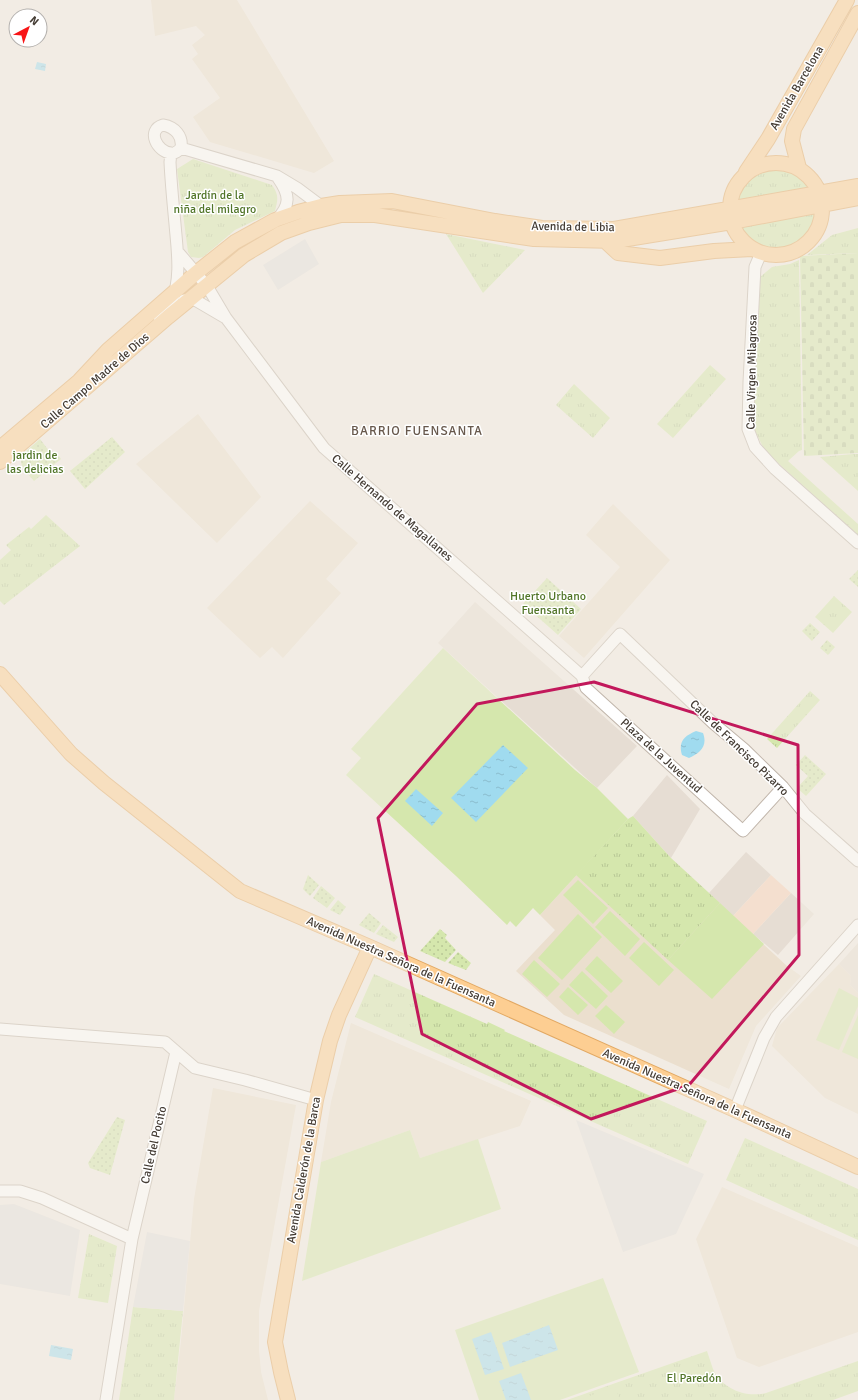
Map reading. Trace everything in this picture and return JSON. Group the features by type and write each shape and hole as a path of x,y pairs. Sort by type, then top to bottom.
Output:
{"main road":[{"name":"Avenida Barcelona","path":"731,215 731,196 737,184 768,139 847,0"},
{"name":"Avenida Barcelona","path":"799,168 792,141 794,129 858,13"},
{"path":"745,174 754,168 771,163 788,164 799,168 808,174 815,182 821,198"},
{"name":"Avenida de Libia","path":"341,215 375,215 534,239 615,241 731,215 821,198 858,186"},
{"name":"Avenida de Libia","path":"821,198 858,198"},
{"name":"Avenida de Libia","path":"604,240 618,253 660,258 714,251 756,251 772,256 784,255 795,252 805,246 818,230 823,214 821,198"},
{"name":"Avenida de Libia","path":"275,220 321,206 359,202 392,201 495,222 542,228 564,229 614,229 731,215"},
{"name":"Calle Campo Madre de Dios","path":"0,462 244,255 267,240 308,222 341,215"},
{"path":"731,215 740,237 756,251"},
{"name":"Calle Campo Madre de Dios","path":"0,448 79,381 108,350 172,297 196,273 235,242 275,220"},
{"name":"Avenida Nuestra Señora de la Fuensanta","path":"0,674 71,754 104,783 240,891 370,947 735,1110 858,1167"},
{"name":"Avenida Calderón de la Barca","path":"288,1400 275,1342 316,1100 330,1041 339,1015 370,947"}],"street":[{"path":"158,126 169,126 175,131 180,136 182,148 176,153 171,154 164,151 154,138 154,132 158,126"},
{"path":"182,148 277,176 297,188 321,206 341,215"},
{"path":"146,337 150,324 168,309 178,275 178,252 170,162 171,154"},
{"path":"275,220 284,212 288,200 285,189 277,176"},
{"name":"Calle Virgen Milagrosa","path":"756,251 748,429 755,447 775,469 858,543"},
{"path":"178,252 207,286"},
{"name":"Calle Hernando de Magallanes","path":"207,286 226,318 324,448 582,676"},
{"path":"172,297 190,300"},
{"name":"Calle Hernando de Magallanes","path":"190,300 196,300 226,318"},
{"name":"Calle de Francisco Pizarro","path":"582,676 620,634 783,787 805,814 858,861"},
{"name":"Plaza de la Juventud","path":"582,676 586,688 743,831 783,787"},
{"path":"735,1110 764,1038 776,1017 858,924"},
{"path":"0,1029 165,1042 195,1068 316,1100"},
{"name":"Calle del Pocito","path":"106,1400 132,1239 176,1052"},
{"path":"0,1191 20,1191 42,1198 132,1239"}],"highlighted area":[{"path":"594,682 798,745 799,955 689,1085 591,1119 422,1034 378,818 477,704"}],"shaded area":[{"path":"151,0 237,0 334,161 314,173 210,142 193,117 220,98 192,59 198,54 192,45 205,35 196,26 155,36"},
{"path":"305,239 319,264 278,290 263,265"},
{"path":"198,414 261,497 217,543 136,464"},
{"path":"310,501 358,543 326,579 341,593 283,658 272,647 260,658 207,608"},
{"path":"613,504 670,560 584,658 559,636 620,567 586,535"},
{"path":"475,602 637,746 597,788 438,643"},
{"path":"667,775 700,809 671,858 633,816"},
{"path":"628,819 787,966 801,976 756,1026 729,1089 564,1015 516,971 555,930 540,915"},
{"path":"746,852 771,875 733,916 709,893"},
{"path":"771,875 791,893 753,934 733,916"},
{"path":"791,893 814,914 778,955 753,934"},
{"path":"858,943 858,993 850,985 851,976 839,964"},
{"path":"839,964 851,976 850,985 858,993 858,1114 825,1098 772,1046 777,1028"},
{"path":"351,1023 531,1101 520,1126 420,1158 410,1130 321,1162 331,1102"},
{"path":"213,1088 296,1105 259,1311 259,1350 261,1372 268,1400 174,1400 194,1199"},
{"path":"576,1120 704,1174 676,1234 623,1252"},
{"path":"722,1187 858,1247 858,1332 759,1367 737,1358 696,1239"},
{"path":"14,1204 80,1230 70,1296 0,1284 0,1205"},
{"path":"147,1232 190,1241 183,1311 133,1307"}],"green space":[{"name":"Jardín de la niña del milagro","path":"193,159 272,185 277,197 275,211 235,230 203,257 199,258 191,257 188,252 177,169"},
{"path":"776,169 795,175 803,180 810,188 737,202 746,183 762,172"},
{"path":"315,213 223,264 220,260 267,230"},
{"path":"816,213 811,227 804,237 795,244 784,248 772,248 761,245 750,238 740,227"},
{"path":"858,228 858,253 807,255 832,235"},
{"path":"446,234 525,250 483,293"},
{"path":"858,253 858,453 804,456 800,256"},
{"path":"799,260 802,450 788,461 858,524 858,535 764,449 755,431 752,410 760,277 772,267 790,264"},
{"path":"710,365 726,379 673,438 657,424"},
{"path":"574,384 610,418 593,438 556,405"},
{"path":"112,437 125,452 85,489 70,471"},
{"name":"jardin de las delicias","path":"40,439 53,456 57,453 61,459 34,481 23,467 21,458 27,450"},
{"path":"853,454 858,454 858,491 820,457"},
{"path":"46,515 80,546 4,605 0,601 0,560 11,550 6,545 29,527 31,529"},
{"path":"858,570 858,587 849,579"},
{"name":"Huerto Urbano Fuensanta","path":"547,578 581,609 558,635 523,604"},
{"path":"834,596 852,612 833,633 815,617"},
{"path":"810,623 820,632 812,641 802,631"},
{"path":"827,640 835,647 828,655 820,648"},
{"path":"443,648 575,770 597,788 628,819 540,915 533,908 516,927 510,921 507,925 346,775 361,758 351,749"},
{"path":"810,691 820,700 777,748 767,739"},
{"path":"805,755 826,774 806,796 797,788 808,776 796,765"},
{"path":"633,816 671,858 720,903 668,960 576,875 628,819"},
{"path":"308,875 319,885 310,896 303,889"},
{"path":"578,880 608,908 593,924 563,895"},
{"path":"321,886 335,898 327,908 313,898"},
{"path":"338,900 346,907 340,915 330,910"},
{"path":"720,903 764,944 712,999 668,960"},
{"path":"610,911 640,939 625,956 595,927"},
{"path":"369,913 381,923 374,933 359,925"},
{"path":"578,914 602,937 562,980 538,958"},
{"path":"383,925 398,937 394,942 376,934"},
{"path":"440,929 447,935 445,938 456,950 445,962 420,951"},
{"path":"644,942 674,970 659,986 629,958"},
{"path":"458,952 471,963 466,970 448,963"},
{"path":"597,956 623,981 611,993 585,969"},
{"path":"534,960 560,984 547,997 522,974"},
{"path":"582,971 608,996 596,1009 569,985"},
{"path":"374,974 487,1024 488,1022 505,1030 504,1031 707,1121 688,1164 355,1017"},
{"path":"568,987 588,1005 578,1015 559,997"},
{"path":"839,988 858,998 858,1006 839,1050 816,1040"},
{"path":"606,1005 625,1022 614,1034 595,1016"},
{"path":"858,1015 858,1059 842,1052"},
{"path":"117,1117 125,1120 110,1175 90,1168 88,1163"},
{"path":"410,1130 420,1158 478,1139 501,1209 302,1281 321,1162"},
{"path":"745,1138 858,1189 858,1240 726,1180"},
{"path":"89,1234 117,1246 108,1303 78,1298"},
{"path":"603,1278 639,1372 560,1400 479,1400 455,1330"},
{"path":"133,1307 183,1311 174,1400 119,1400"},
{"name":"El Paredón","path":"707,1351 713,1369 722,1382 728,1387 743,1393 766,1393 858,1361 858,1391 833,1400 567,1400"},
{"path":"615,1387 620,1400 578,1400"}],"water":[{"path":"37,62 46,64 45,71 35,69"},
{"path":"696,731 703,733 704,745 697,754 689,758 682,755 681,746 685,737"},
{"path":"503,745 528,768 476,822 451,798"},
{"path":"416,789 443,813 432,826 405,801"},
{"path":"549,1325 558,1350 510,1367 502,1343"},
{"path":"491,1332 504,1369 485,1375 472,1339"},
{"path":"51,1345 73,1349 71,1360 49,1356"},
{"path":"521,1373 531,1400 506,1400 499,1381"}],"district":[{"name":"BARRIO FUENSANTA","path":"417,431"}]}
